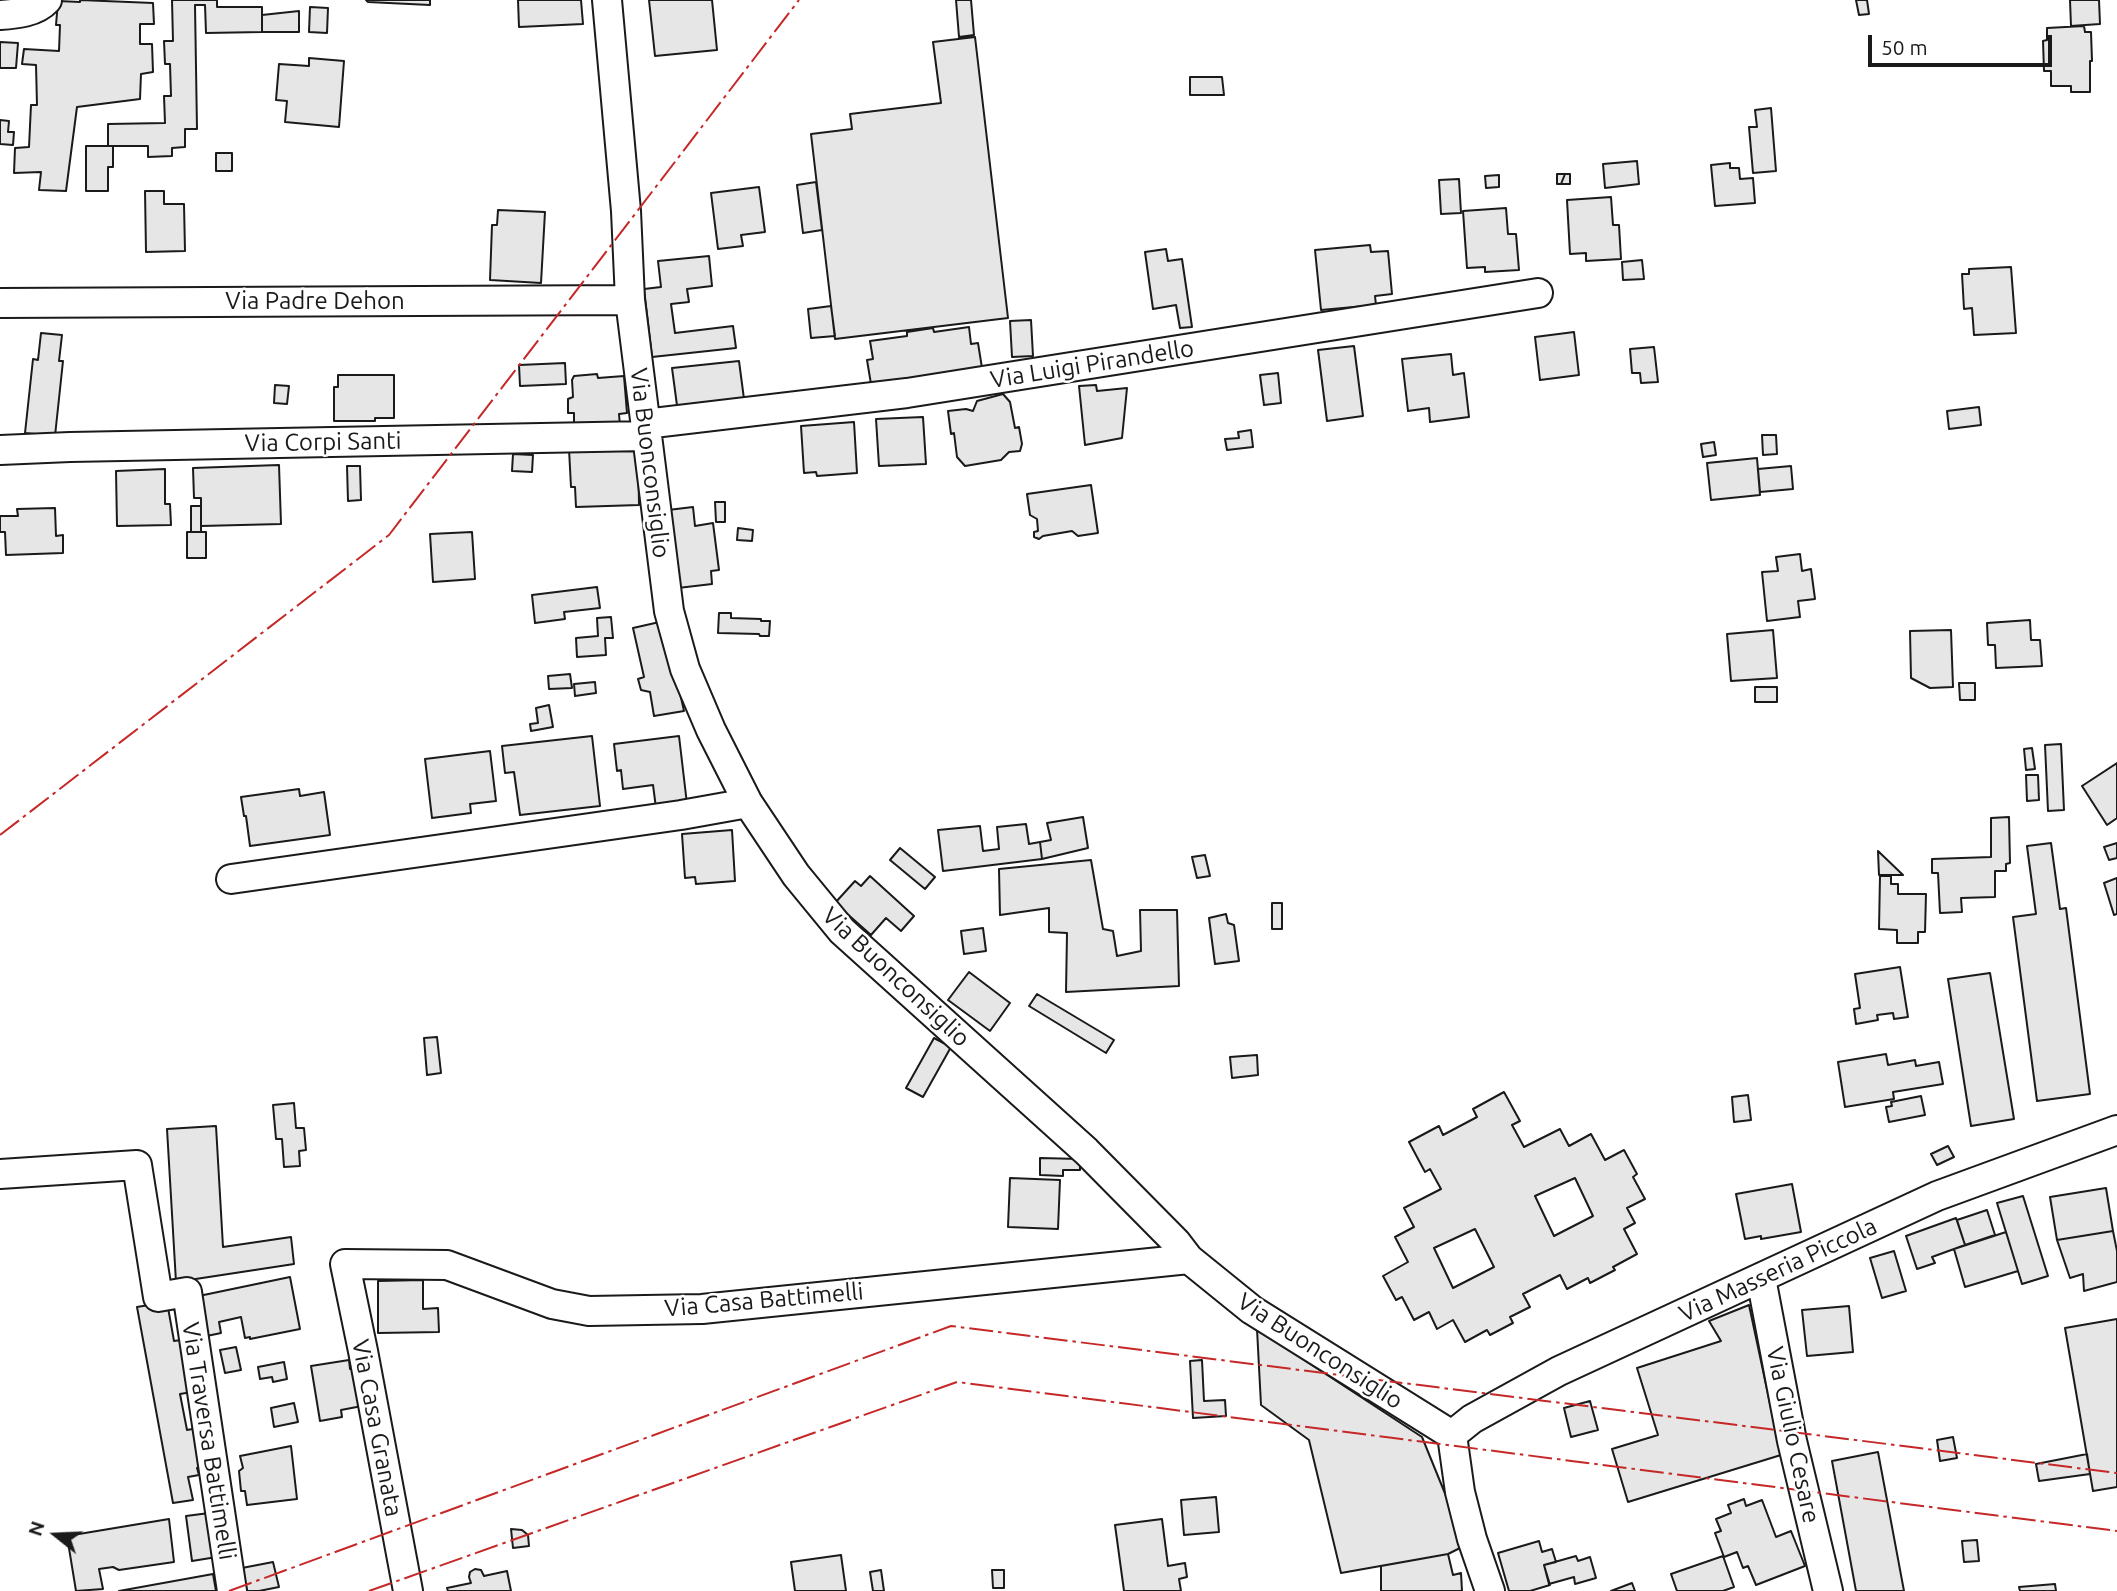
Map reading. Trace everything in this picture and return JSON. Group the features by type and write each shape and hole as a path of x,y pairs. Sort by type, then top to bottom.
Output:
{"street":[{"path":"0,15 26,12 41,7 47,0"},
{"name":"Via Buonconsiglio","path":"607,0 626,211 630,300 669,611 685,669 711,730 748,803 796,875 842,932 1086,1151 1176,1242 1189,1259 1252,1310 1452,1435"},
{"name":"Via Luigi Pirandello","path":"646,430 906,393 1538,293"},
{"name":"Via Padre Dehon","path":"0,303 630,300"},
{"name":"Via Corpi Santi","path":"0,450 646,430"},
{"path":"231,879 681,815 748,803"},
{"name":"Via Masseria Piccola","path":"1452,1435 1472,1419 1559,1371 1937,1196 2117,1130"},
{"name":"Via Traversa Battimelli","path":"0,1174 137,1165 158,1297 187,1292 232,1591"},
{"name":"Via Casa Battimelli","path":"345,1264 447,1265 552,1304 589,1311 702,1309 1189,1259"},
{"name":"Via Casa Granata","path":"345,1264 408,1591"},
{"name":"Via Giulio Cesare","path":"1761,1278 1792,1441 1828,1591"},
{"path":"1452,1435 1460,1492 1472,1539 1490,1591"}],"building":[{"path":"172,0 217,0 217,7 262,7 262,32 206,33 205,5 195,5 197,129 185,129 185,147 172,148 172,156 148,157 148,146 108,146 108,124 165,123 164,96 171,96 170,64 165,64 164,41 173,41"},
{"path":"366,0 430,0 430,5 368,2"},
{"path":"518,0 581,0 583,24 519,27"},
{"path":"649,0 712,0 717,50 655,56"},
{"path":"956,0 971,0 974,35 959,37"},
{"path":"1856,0 1867,0 1869,14 1859,15"},
{"path":"2070,0 2099,0 2100,24 2071,26"},
{"path":"58,1 153,3 154,24 140,24 140,44 152,44 153,72 141,74 140,99 77,107 66,191 39,190 41,172 14,173 15,148 29,147 31,105 37,105 36,65 22,64 24,49 59,51 60,25 56,25"},
{"path":"310,7 328,8 327,33 309,32"},
{"path":"299,11 299,32 262,32 262,15"},
{"path":"2084,26 2085,32 2091,32 2090,92 2071,92 2071,86 2051,86 2051,71 2044,71 2043,41 2047,40 2047,28"},
{"path":"975,37 1008,318 835,339 811,134 852,129 850,114 941,103 933,42"},
{"path":"0,42 18,43 16,68 0,68"},
{"path":"309,58 344,61 339,127 285,122 287,101 276,100 279,64 309,66"},
{"path":"1190,77 1222,77 1224,95 1190,95"},
{"path":"1771,108 1776,171 1753,173 1749,127 1757,127 1755,110"},
{"path":"0,120 9,121 8,132 14,132 13,145 0,144"},
{"path":"86,146 113,146 113,167 108,167 108,191 86,191"},
{"path":"216,153 232,153 232,171 216,171"},
{"path":"1637,161 1639,184 1605,188 1603,164"},
{"path":"1730,163 1730,168 1739,168 1740,179 1753,178 1755,203 1715,206 1711,165"},
{"path":"1557,174 1565,174 1561,184 1557,184"},
{"path":"1565,174 1570,174 1570,184 1561,184"},
{"path":"1499,175 1499,187 1486,188 1485,176"},
{"path":"1459,179 1461,213 1441,214 1439,180"},
{"path":"816,182 822,230 803,233 797,185"},
{"path":"759,187 765,232 741,235 743,246 718,249 711,193"},
{"path":"145,191 164,191 164,204 184,204 185,251 146,252"},
{"path":"1611,197 1613,225 1619,225 1621,259 1586,261 1586,253 1570,254 1567,200"},
{"path":"1506,208 1508,234 1516,234 1519,270 1485,272 1485,267 1467,268 1463,211"},
{"path":"498,210 545,212 541,283 490,280 492,225 497,225"},
{"path":"1370,245 1371,252 1388,251 1392,294 1375,296 1376,305 1321,310 1315,250"},
{"path":"1166,249 1168,261 1182,259 1192,327 1180,328 1176,305 1153,309 1145,252"},
{"path":"709,256 712,286 687,289 689,302 671,304 675,333 733,326 736,348 652,357 644,289 661,287 658,261"},
{"path":"1642,260 1644,279 1623,280 1622,262"},
{"path":"2011,267 2016,333 1974,335 1972,308 1964,309 1962,274 1969,274 1969,269"},
{"path":"831,306 835,336 811,338 808,309"},
{"path":"1031,320 1033,356 1012,357 1010,321"},
{"path":"969,327 971,344 978,343 982,368 871,384 867,360 873,359 870,341 907,336 907,332 933,328 934,332"},
{"path":"1574,332 1579,375 1540,380 1535,337"},
{"path":"41,333 62,335 59,361 63,361 55,436 25,433 33,359 38,360"},
{"path":"1354,346 1363,416 1327,421 1318,350"},
{"path":"1654,347 1658,382 1641,383 1640,373 1632,373 1630,349"},
{"path":"1451,354 1453,375 1464,373 1469,417 1430,422 1429,408 1408,411 1402,359"},
{"path":"739,361 744,399 678,413 672,368"},
{"path":"565,363 566,384 520,386 519,365"},
{"path":"1278,373 1281,403 1264,405 1260,375"},
{"path":"597,374 598,378 624,376 627,413 619,414 620,426 574,428 574,413 568,413 568,399 573,397 572,380 574,376"},
{"path":"338,375 394,375 394,418 334,421 334,387 338,387"},
{"path":"275,385 289,386 287,404 274,403"},
{"path":"1096,385 1097,391 1127,388 1122,438 1085,445 1079,386"},
{"path":"1003,394 1010,402 1015,428 1019,427 1022,444 1020,451 1009,452 1001,460 965,466 957,457 948,411 973,411 977,401"},
{"path":"1979,407 1981,425 1949,429 1947,411"},
{"path":"923,417 926,464 879,466 876,419"},
{"path":"854,422 857,473 817,476 816,472 804,473 801,426"},
{"path":"1251,430 1253,447 1227,450 1225,439 1239,438 1238,432"},
{"path":"1762,435 1776,435 1777,454 1763,455"},
{"path":"1714,442 1716,455 1703,457 1701,444"},
{"path":"638,446 639,505 576,507 575,487 571,487 569,449"},
{"path":"513,454 533,455 532,472 512,471"},
{"path":"1757,458 1760,495 1711,500 1707,463"},
{"path":"279,465 281,524 201,526 201,498 194,498 193,468"},
{"path":"347,466 360,466 361,500 348,501"},
{"path":"1791,466 1793,489 1760,492 1758,469"},
{"path":"165,469 165,504 170,504 171,525 117,526 116,471"},
{"path":"1091,485 1098,533 1078,536 1072,531 1039,539 1034,537 1034,532 1038,531 1037,519 1030,515 1027,494"},
{"path":"715,502 725,502 725,522 716,522"},
{"path":"191,506 201,506 201,532 191,532"},
{"path":"693,507 695,526 713,523 719,570 711,571 712,584 678,588 668,510"},
{"path":"55,508 56,536 63,535 63,553 6,555 5,532 0,532 0,516 18,516 17,509"},
{"path":"738,528 753,530 752,541 737,540"},
{"path":"187,532 206,532 206,558 187,558"},
{"path":"472,532 475,579 433,582 430,534"},
{"path":"1800,554 1802,571 1811,569 1815,599 1798,601 1800,617 1767,621 1762,572 1778,571 1776,557"},
{"path":"597,587 600,608 564,612 565,619 535,623 532,595"},
{"path":"719,613 731,613 731,618 770,621 769,636 718,633"},
{"path":"611,617 613,638 605,638 606,655 577,657 576,638 598,636 597,618"},
{"path":"2030,620 2031,640 2040,640 2042,666 1996,668 1995,645 1988,645 1987,623"},
{"path":"664,621 684,711 654,716 650,692 641,690 638,679 644,677 633,628"},
{"path":"1773,630 1777,678 1731,681 1727,634"},
{"path":"1951,630 1953,687 1930,688 1911,678 1910,631"},
{"path":"570,674 572,688 549,689 548,676"},
{"path":"595,682 596,693 575,696 574,684"},
{"path":"1959,683 1975,683 1975,700 1960,700"},
{"path":"1755,687 1777,687 1777,702 1755,702"},
{"path":"549,705 553,727 531,731 530,724 538,723 536,708"},
{"path":"592,736 600,806 520,815 514,772 505,773 502,746"},
{"path":"679,736 687,804 656,808 653,785 623,789 621,770 617,771 614,744"},
{"path":"2061,744 2064,810 2048,811 2045,745"},
{"path":"2032,748 2035,769 2026,770 2024,749"},
{"path":"490,751 496,801 470,804 471,813 432,818 425,759"},
{"path":"2117,763 2117,818 2107,825 2082,786"},
{"path":"2026,775 2038,775 2039,800 2027,801"},
{"path":"299,789 300,796 324,792 330,835 250,846 241,797"},
{"path":"1083,817 1088,848 1042,859 1040,842 1051,840 1047,823"},
{"path":"2009,817 2010,863 2006,864 2006,871 1995,871 1995,897 1961,898 1962,912 1940,913 1938,873 1932,873 1932,859 1991,857 1991,818"},
{"path":"1026,824 1029,844 1040,842 1042,859 943,871 938,830 980,826 983,851 999,849 997,827"},
{"path":"732,830 735,881 696,884 695,877 685,878 682,834"},
{"path":"2051,843 2060,909 2066,908 2090,1094 2037,1101 2013,917 2036,914 2027,846"},
{"path":"2117,843 2117,858 2109,860 2104,847"},
{"path":"900,848 935,877 925,889 890,860"},
{"path":"1878,851 1903,875 1879,875"},
{"path":"1205,855 1210,876 1197,878 1192,857"},
{"path":"1091,860 1103,929 1113,931 1117,956 1141,951 1140,910 1177,910 1179,986 1066,992 1067,933 1049,932 1049,908 1000,915 999,869"},
{"path":"870,876 914,916 901,931 886,918 871,935 835,903 855,881 861,886"},
{"path":"1880,876 1891,876 1891,884 1898,884 1898,894 1926,894 1925,932 1918,932 1918,943 1897,943 1897,930 1879,929"},
{"path":"2117,878 2117,914 2114,915 2104,883"},
{"path":"1272,903 1282,903 1282,929 1272,929"},
{"path":"1226,914 1228,923 1234,925 1239,961 1215,964 1209,918"},
{"path":"983,928 986,951 964,954 961,931"},
{"path":"1900,967 1908,1017 1894,1019 1893,1013 1877,1015 1878,1020 1856,1024 1854,1009 1860,1008 1855,974"},
{"path":"969,972 1010,1003 990,1031 948,1000"},
{"path":"1990,973 2014,1119 1971,1126 1948,979"},
{"path":"1037,994 1114,1040 1106,1053 1029,1006"},
{"path":"437,1037 441,1073 427,1075 424,1038"},
{"path":"934,1038 951,1047 923,1097 906,1088"},
{"path":"1886,1054 1888,1065 1915,1060 1916,1066 1939,1062 1943,1084 1893,1092 1894,1099 1845,1107 1838,1062"},
{"path":"1257,1055 1258,1075 1232,1078 1230,1057"},
{"path":"1504,1092 1520,1121 1512,1125 1524,1147 1560,1129 1569,1146 1591,1134 1605,1160 1624,1150 1637,1174 1633,1177 1645,1199 1627,1208 1635,1223 1624,1229 1637,1254 1590,1283 1588,1278 1567,1289 1560,1275 1523,1294 1530,1307 1510,1317 1513,1323 1490,1335 1487,1330 1465,1342 1453,1320 1437,1329 1429,1312 1414,1320 1402,1297 1396,1300 1383,1276 1408,1262 1395,1237 1414,1227 1404,1208 1441,1189 1430,1169 1425,1172 1409,1142 1439,1126 1443,1135 1477,1117 1473,1109","holes":["1575,1178 1593,1216 1554,1236 1535,1196","1475,1229 1494,1267 1453,1288 1434,1248"]},
{"path":"1748,1095 1751,1120 1734,1122 1732,1097"},
{"path":"1921,1096 1925,1115 1889,1122 1886,1107 1892,1106 1891,1102"},
{"path":"294,1103 296,1128 304,1128 306,1150 299,1151 300,1166 284,1167 282,1139 276,1139 273,1105"},
{"path":"216,1126 223,1247 291,1237 294,1264 176,1282 167,1129"},
{"path":"1948,1146 1954,1157 1937,1165 1931,1154"},
{"path":"1040,1158 1080,1159 1080,1170 1063,1170 1063,1176 1040,1175"},
{"path":"1010,1178 1060,1180 1058,1229 1008,1227"},
{"path":"1792,1184 1801,1232 1745,1239 1736,1194"},
{"path":"2106,1188 2113,1231 2057,1240 2050,1197"},
{"path":"2023,1196 2048,1276 2022,1284 1997,1203"},
{"path":"1987,1210 1995,1235 1965,1245 1957,1220"},
{"path":"1956,1218 1965,1245 1932,1257 1935,1263 1917,1269 1906,1236"},
{"path":"2113,1231 2117,1251 2117,1282 2084,1291 2083,1274 2070,1278 2057,1240"},
{"path":"2006,1232 2018,1271 1965,1287 1954,1249"},
{"path":"1894,1251 1906,1291 1882,1298 1870,1258"},
{"path":"290,1277 300,1329 245,1338 241,1317 219,1322 221,1333 202,1337 194,1297"},
{"path":"423,1280 423,1309 438,1308 439,1332 378,1333 378,1281"},
{"path":"167,1302 174,1341 188,1339 198,1391 180,1394 187,1430 198,1428 206,1466 197,1468 199,1475 188,1477 193,1500 173,1503 137,1307"},
{"path":"1749,1305 1781,1455 1628,1502 1612,1449 1658,1435 1637,1368 1721,1341 1709,1321"},
{"path":"1849,1306 1853,1352 1807,1356 1802,1310"},
{"path":"2117,1319 2117,1487 2093,1491 2065,1328"},
{"path":"1257,1329 1422,1437 1466,1545 1448,1554 1341,1573 1309,1440 1261,1405"},
{"path":"236,1347 241,1370 225,1373 220,1350"},
{"path":"349,1360 350,1369 356,1368 362,1406 341,1410 342,1417 320,1421 311,1366"},
{"path":"1202,1360 1204,1401 1225,1400 1226,1416 1193,1418 1190,1361"},
{"path":"284,1362 287,1379 273,1382 272,1377 260,1379 258,1367"},
{"path":"1590,1401 1598,1430 1571,1437 1564,1408"},
{"path":"294,1403 298,1422 274,1427 271,1408"},
{"path":"1953,1437 1957,1458 1940,1461 1937,1440"},
{"path":"291,1446 297,1499 247,1505 245,1491 241,1491 239,1471 243,1468 240,1456"},
{"path":"1878,1452 1904,1591 1856,1591 1832,1461"},
{"path":"2087,1454 2090,1474 2039,1481 2036,1464"},
{"path":"1216,1497 1219,1532 1184,1535 1181,1500"},
{"path":"1744,1499 1746,1506 1762,1500 1776,1537 1791,1531 1805,1566 1756,1585 1748,1566 1743,1568 1737,1552 1724,1557 1715,1533 1721,1531 1716,1519 1731,1513 1728,1505"},
{"path":"217,1512 223,1556 192,1561 186,1516"},
{"path":"169,1519 174,1562 119,1570 113,1567 99,1569 103,1589 76,1591 67,1536"},
{"path":"1162,1519 1168,1566 1185,1563 1187,1577 1179,1579 1181,1591 1124,1591 1115,1525"},
{"path":"511,1529 522,1530 528,1535 529,1546 513,1548"},
{"path":"1977,1540 1979,1561 1964,1562 1962,1541"},
{"path":"1539,1541 1542,1552 1552,1549 1556,1562 1544,1565 1550,1585 1530,1591 1509,1591 1498,1553"},
{"path":"1448,1554 1453,1575 1461,1573 1462,1591 1381,1591 1381,1566"},
{"path":"841,1555 846,1591 795,1591 791,1562"},
{"path":"1576,1556 1578,1561 1590,1557 1596,1578 1575,1584 1574,1577 1549,1584 1544,1565"},
{"path":"1723,1556 1734,1587 1723,1591 1677,1591 1671,1574"},
{"path":"273,1562 279,1587 247,1591 242,1568"},
{"path":"481,1570 484,1576 507,1571 511,1591 448,1591 447,1588 471,1583 470,1572"},
{"path":"881,1570 884,1591 873,1591 870,1572"},
{"path":"992,1570 1004,1570 1004,1588 993,1588"},
{"path":"213,1574 216,1591 119,1591"},
{"path":"1632,1583 1635,1591 1611,1591"},
{"path":"2055,1584 2056,1591 2020,1591 2019,1587"}],"power":[{"path":"0,835 389,535 799,0"},
{"path":"229,1591 951,1326 2117,1473"},
{"path":"369,1591 957,1382 2117,1531"}]}
